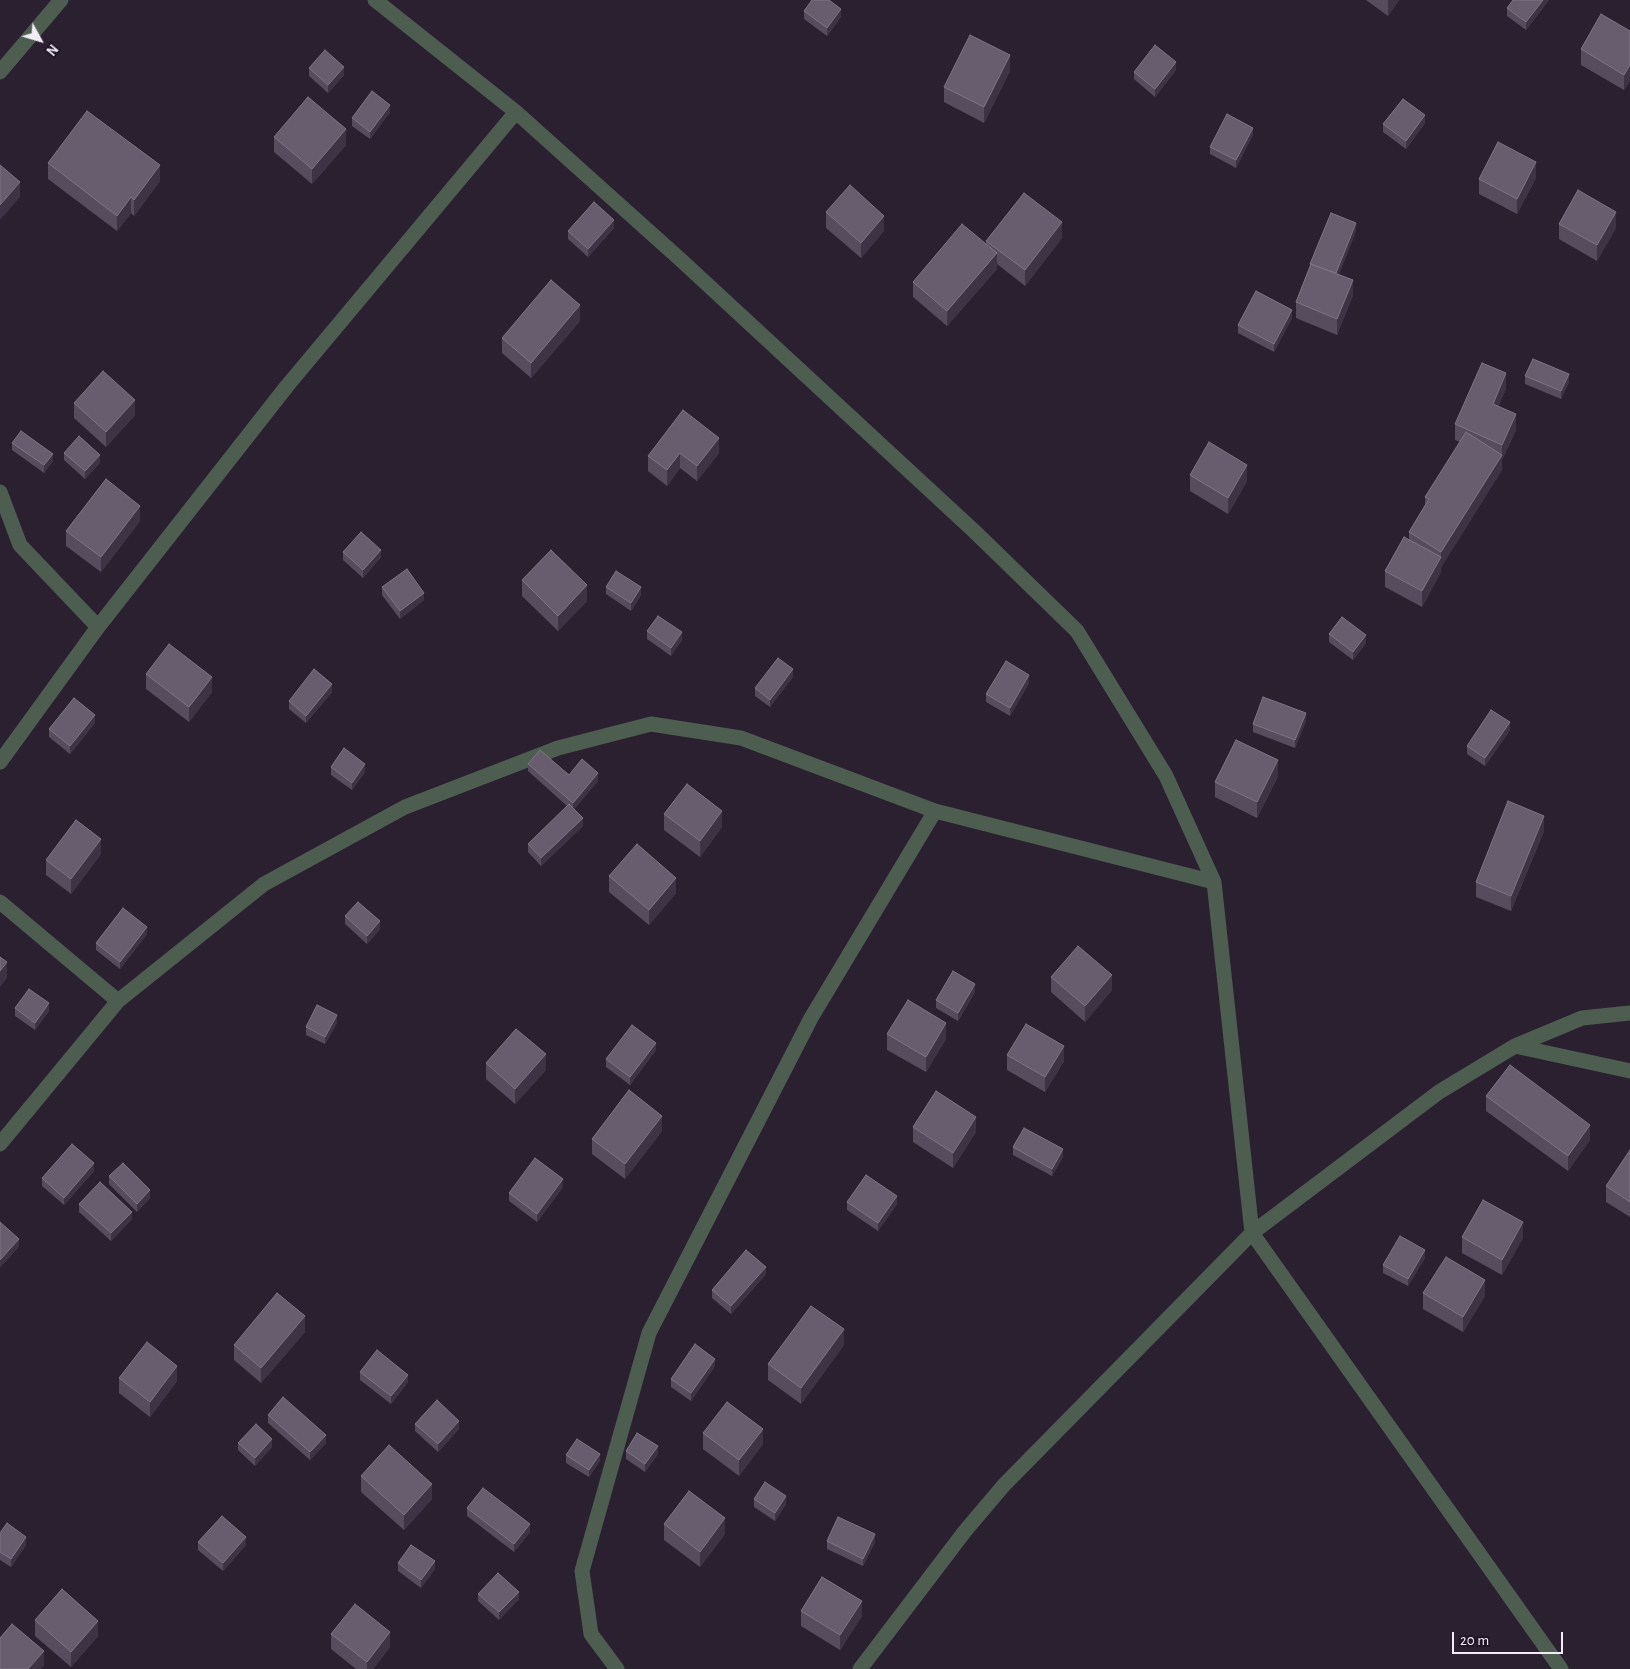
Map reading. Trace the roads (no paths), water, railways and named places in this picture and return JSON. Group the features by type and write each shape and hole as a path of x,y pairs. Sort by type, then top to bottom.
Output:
{"street":[{"path":"0,72 61,0"},
{"path":"375,0 516,112 682,261 938,497 1077,631 1166,776 1214,882 1252,1233 1561,1669"},
{"path":"0,762 98,626 287,386 516,112"},
{"path":"0,492 20,545 98,626"},
{"path":"0,1144 118,1001 264,884 405,807 558,748 651,724 740,738 935,811 1214,882"},
{"path":"617,1669 591,1634 582,1571 649,1333 811,1018 935,811"},
{"path":"0,902 118,1001"},
{"path":"860,1669 965,1531 1004,1485 1252,1233 1439,1092 1515,1046 1582,1018 1630,1013"},
{"path":"1515,1046 1630,1071"}]}
